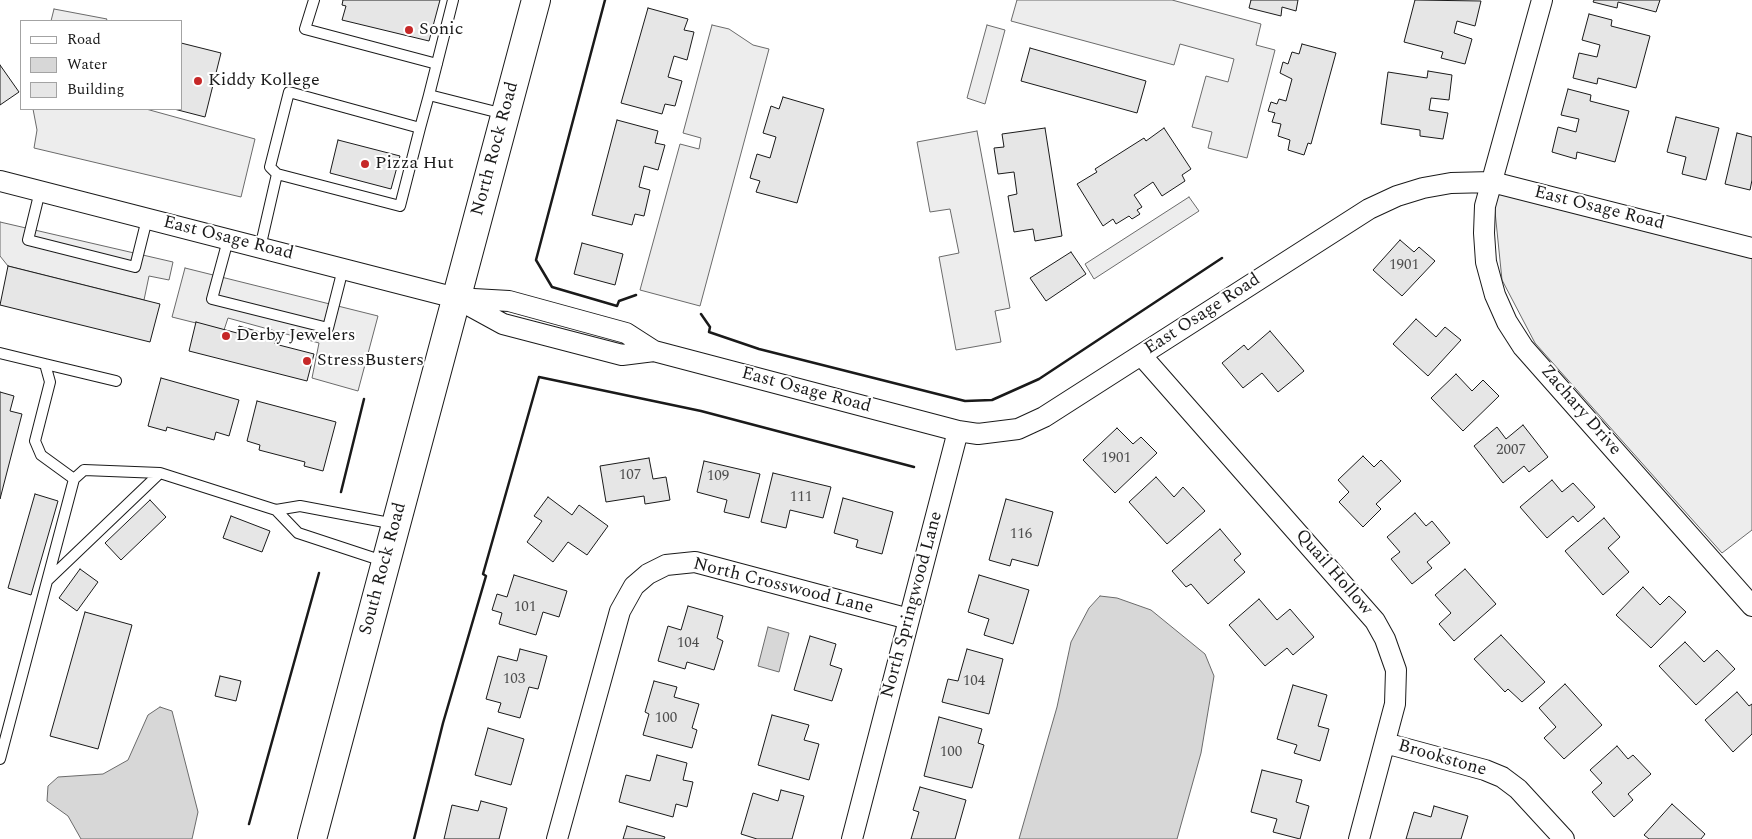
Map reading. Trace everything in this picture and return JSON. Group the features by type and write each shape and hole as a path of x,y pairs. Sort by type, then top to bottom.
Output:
{"main road":[{"name":"North Rock Road","path":"456,298 536,0"},
{"name":"South Rock Road","path":"312,839 456,298"}],"street":[{"name":"Zachary Drive","path":"1542,0 1486,206 1484,233 1486,262 1495,296 1507,322 1523,347 1752,606"},
{"name":"East Osage Road","path":"0,181 456,298 503,324 622,355 654,351 958,432 978,434 1018,429 1044,417 1368,209 1397,196 1424,188 1451,183 1492,182 1752,248"},
{"name":"Quail Hollow","path":"1142,355 1375,621 1385,639 1396,670 1395,704 1359,839"},
{"name":"North Springwood Lane","path":"852,839 958,432"},
{"name":"North Crosswood Lane","path":"557,839 620,610 628,594 648,574 666,565 694,562 910,619"},
{"name":"Brookstone","path":"1385,743 1485,770 1502,777 1518,789 1564,839"}],"lane":[{"path":"314,0 306,29 437,64"},
{"path":"420,128 288,92 270,167 277,174 400,206 454,0"},
{"path":"429,95 505,114"},
{"path":"260,248 277,174"},
{"path":"40,191 28,240 135,267 148,219"},
{"path":"228,240 212,299 318,326 328,328 343,269"},
{"path":"0,353 116,381"},
{"path":"45,364 50,382 35,441 42,455 74,479"},
{"path":"0,759 74,479 84,470 160,473 276,510 300,506 396,524"},
{"path":"48,581 160,473"},
{"path":"276,510 298,533 386,562"}],"shaded area":[{"path":"1017,0 1172,0 1261,24 1256,45 1275,50 1247,158 1208,148 1212,132 1192,127 1206,76 1228,82 1234,59 1180,44 1174,65 1011,21"},
{"path":"54,9 107,19 106,20 51,20"},
{"path":"712,25 729,29 753,45 769,49 700,306 640,290 680,144 699,149 701,138 683,133"},
{"path":"987,25 1005,30 985,104 967,98"},
{"path":"33,110 150,110 255,139 241,197 34,148 37,130"},
{"path":"977,131 1010,308 995,311 1001,342 956,350 939,257 959,253 950,209 930,212 917,142"},
{"path":"1492,182 1752,248 1752,530 1722,553 1535,343 1502,280"},
{"path":"1189,197 1199,211 1094,279 1085,264"},
{"path":"0,222 173,262 169,280 149,276 144,300 8,266 0,256"},
{"path":"185,268 378,316 358,391 312,378 319,343 228,318 224,330 172,317"}],"water":[{"path":"1100,596 1117,598 1151,610 1205,654 1214,676 1201,753 1177,839 1019,839 1057,707 1071,642 1089,608"},
{"path":"768,627 789,633 779,672 758,666"},
{"path":"160,707 172,711 198,812 192,839 81,839 68,816 47,801 48,786 58,777 103,774 128,760 148,715"}],"building":[{"name":"Sonic","path":"343,0 440,0 429,41 342,20 346,6 342,5"},
{"path":"1251,0 1298,0 1296,11 1282,7 1281,16 1249,8"},
{"path":"1415,0 1481,1 1475,26 1457,21 1454,33 1472,39 1465,64 1441,58 1443,52 1404,42"},
{"path":"1594,0 1660,0 1656,12 1618,2 1617,8 1593,2"},
{"path":"648,8 688,19 684,30 694,32 687,60 674,56 668,77 682,81 675,106 665,104 662,114 621,103"},
{"path":"1589,14 1612,20 1611,26 1650,36 1636,88 1598,78 1597,84 1573,78 1579,53 1597,57 1600,45 1582,40"},
{"name":"Kiddy Kollege","path":"182,43 221,53 205,117 178,110 182,110"},
{"path":"1302,44 1336,53 1311,144 1308,143 1304,155 1288,150 1290,140 1278,136 1281,124 1272,122 1275,113 1268,111 1271,102 1277,104 1279,99 1286,101 1292,79 1280,73 1283,62 1288,64 1292,52 1299,54"},
{"path":"1030,48 1146,81 1137,113 1021,81"},
{"path":"0,65 19,92 0,105"},
{"path":"1428,71 1452,75 1449,100 1431,98 1429,110 1448,113 1443,139 1420,136 1420,130 1381,124 1388,72 1427,78"},
{"path":"1568,89 1591,95 1590,101 1629,111 1615,162 1577,152 1576,159 1552,152 1558,127 1576,132 1579,119 1561,115"},
{"path":"783,97 824,109 797,203 756,192 760,181 750,178 757,154 770,158 776,137 763,133 771,106 779,109"},
{"path":"1676,117 1719,128 1706,180 1682,174 1686,157 1667,152"},
{"path":"617,120 658,131 655,143 665,145 658,170 644,166 639,187 650,190 644,216 635,214 632,225 592,215"},
{"path":"1045,128 1062,236 1035,241 1033,229 1014,232 1008,196 1017,194 1014,172 998,174 994,148 1004,147 1002,134"},
{"path":"1164,128 1191,169 1182,175 1185,181 1162,196 1153,182 1134,195 1142,207 1137,210 1140,214 1132,219 1129,216 1116,224 1113,219 1103,226 1077,184 1097,172 1095,169 1144,138 1146,141"},
{"path":"1737,133 1752,137 1752,180 1750,190 1725,184"},
{"name":"Pizza Hut","path":"338,140 400,156 391,189 330,173"},
{"path":"1400,240 1414,252 1419,247 1435,261 1402,296 1373,270"},
{"path":"582,243 623,254 615,285 574,274"},
{"path":"1071,252 1086,274 1046,301 1030,278"},
{"path":"8,266 160,304 150,342 0,305"},
{"path":"1416,319 1436,337 1445,327 1461,340 1428,376 1393,344"},
{"path":"196,322 237,333 239,326 277,337 275,344 314,354 307,381 189,351"},
{"path":"1270,331 1304,371 1278,392 1262,373 1243,388 1222,363 1244,345 1248,350"},
{"path":"1456,374 1472,391 1483,380 1499,396 1463,431 1431,398"},
{"path":"161,378 239,400 229,436 216,432 214,440 167,427 166,431 148,426"},
{"path":"0,392 14,396 10,411 22,414 0,499"},
{"path":"257,401 336,422 323,471 304,466 305,462 259,450 260,445 247,441"},
{"path":"1523,425 1548,457 1529,472 1524,466 1503,483 1474,446 1497,427 1506,439"},
{"path":"1117,428 1133,444 1141,437 1157,453 1115,493 1083,460"},
{"path":"1363,456 1374,467 1381,460 1401,481 1376,504 1381,509 1363,527 1339,502 1349,492 1338,480"},
{"path":"649,458 653,479 666,477 670,500 645,504 644,496 606,502 600,466"},
{"path":"704,461 760,474 749,518 724,512 727,500 697,492"},
{"path":"773,473 831,487 823,518 790,510 786,528 761,522"},
{"path":"1156,477 1174,497 1183,487 1205,511 1167,544 1129,502"},
{"path":"1552,480 1562,492 1573,483 1595,507 1578,522 1573,516 1547,538 1520,507"},
{"path":"35,494 58,501 31,595 8,588"},
{"path":"548,497 572,515 579,505 608,526 587,555 568,542 553,562 527,542 542,521 534,516"},
{"path":"843,498 893,512 882,554 856,547 858,540 834,533"},
{"path":"1006,499 1053,512 1038,566 1012,559 1010,566 989,560"},
{"path":"150,500 166,517 121,560 105,543"},
{"path":"1415,513 1426,526 1432,521 1450,543 1427,562 1432,568 1412,584 1391,559 1400,552 1387,537"},
{"path":"231,516 270,531 262,552 223,538"},
{"path":"1604,518 1620,537 1608,548 1629,572 1603,595 1565,551"},
{"path":"1220,529 1241,554 1234,560 1245,572 1208,604 1191,584 1186,587 1172,571"},
{"path":"80,569 98,582 77,611 59,598"},
{"path":"1465,569 1496,604 1454,641 1439,624 1451,613 1435,595"},
{"path":"514,575 567,591 559,617 543,612 536,635 499,624 502,613 492,610 497,594 507,597"},
{"path":"979,575 1029,590 1013,644 984,635 989,619 968,612"},
{"path":"1643,587 1660,605 1669,596 1686,612 1651,648 1616,615"},
{"path":"1259,599 1277,620 1290,609 1314,637 1293,655 1287,648 1265,666 1229,625"},
{"path":"688,606 723,616 717,638 723,641 714,670 687,662 685,669 658,661 668,626 681,630"},
{"path":"85,612 132,625 98,749 50,736"},
{"path":"1501,635 1545,682 1522,702 1508,689 1505,692 1474,659"},
{"path":"810,636 836,644 830,665 842,669 832,701 794,690"},
{"path":"1685,642 1704,662 1717,650 1735,669 1696,705 1659,666"},
{"path":"520,649 547,656 538,689 529,687 520,718 498,712 501,703 486,699 498,656 517,661"},
{"path":"967,649 1003,659 989,714 942,702 948,679 958,681"},
{"path":"220,676 241,681 236,701 215,696"},
{"path":"654,681 677,687 674,697 699,704 692,728 697,730 692,748 643,735 649,714 645,712"},
{"path":"1565,684 1602,725 1564,759 1544,738 1556,727 1539,708"},
{"path":"1293,685 1327,695 1318,726 1329,729 1320,761 1294,753 1297,745 1277,739"},
{"path":"1737,692 1749,706 1752,704 1752,734 1733,752 1705,720"},
{"path":"772,715 809,725 804,740 819,744 809,780 758,765"},
{"path":"939,717 982,729 978,743 984,745 972,788 924,776"},
{"path":"488,728 524,739 511,785 475,775"},
{"path":"1617,746 1628,759 1633,755 1651,774 1628,794 1633,800 1614,817 1592,792 1602,783 1590,770"},
{"path":"657,755 687,763 683,780 693,782 687,807 676,804 673,817 619,802 626,775 650,781"},
{"path":"1262,770 1302,780 1296,802 1309,806 1300,839 1273,832 1277,819 1251,812"},
{"path":"920,787 966,800 955,839 911,839 919,812 913,810"},
{"path":"781,790 804,796 792,839 757,839 741,834 753,793 778,801"},
{"path":"481,801 507,808 499,839 444,839 452,805 478,811"},
{"path":"1672,804 1705,834 1701,839 1649,839 1644,835"},
{"path":"1434,806 1468,816 1461,839 1406,839 1414,812 1431,817"},
{"path":"627,826 665,837 664,839 623,839"}],"wall":[{"path":"605,0 536,260 552,287 617,306 619,301 636,295"},
{"path":"701,314 710,327 709,332 759,349 965,401 992,400 1039,379 1222,258"},
{"path":"414,839 443,723 486,576 483,574 539,377 701,411 914,467"},
{"path":"341,492 364,399"},
{"path":"249,824 319,573"}],"place":[{"name":"Sonic","path":"409,30"},
{"name":"Kiddy Kollege","path":"198,81"},
{"name":"Pizza Hut","path":"365,164"},
{"name":"Derby Jewelers","path":"226,336"},
{"name":"StressBusters","path":"307,361"}]}
